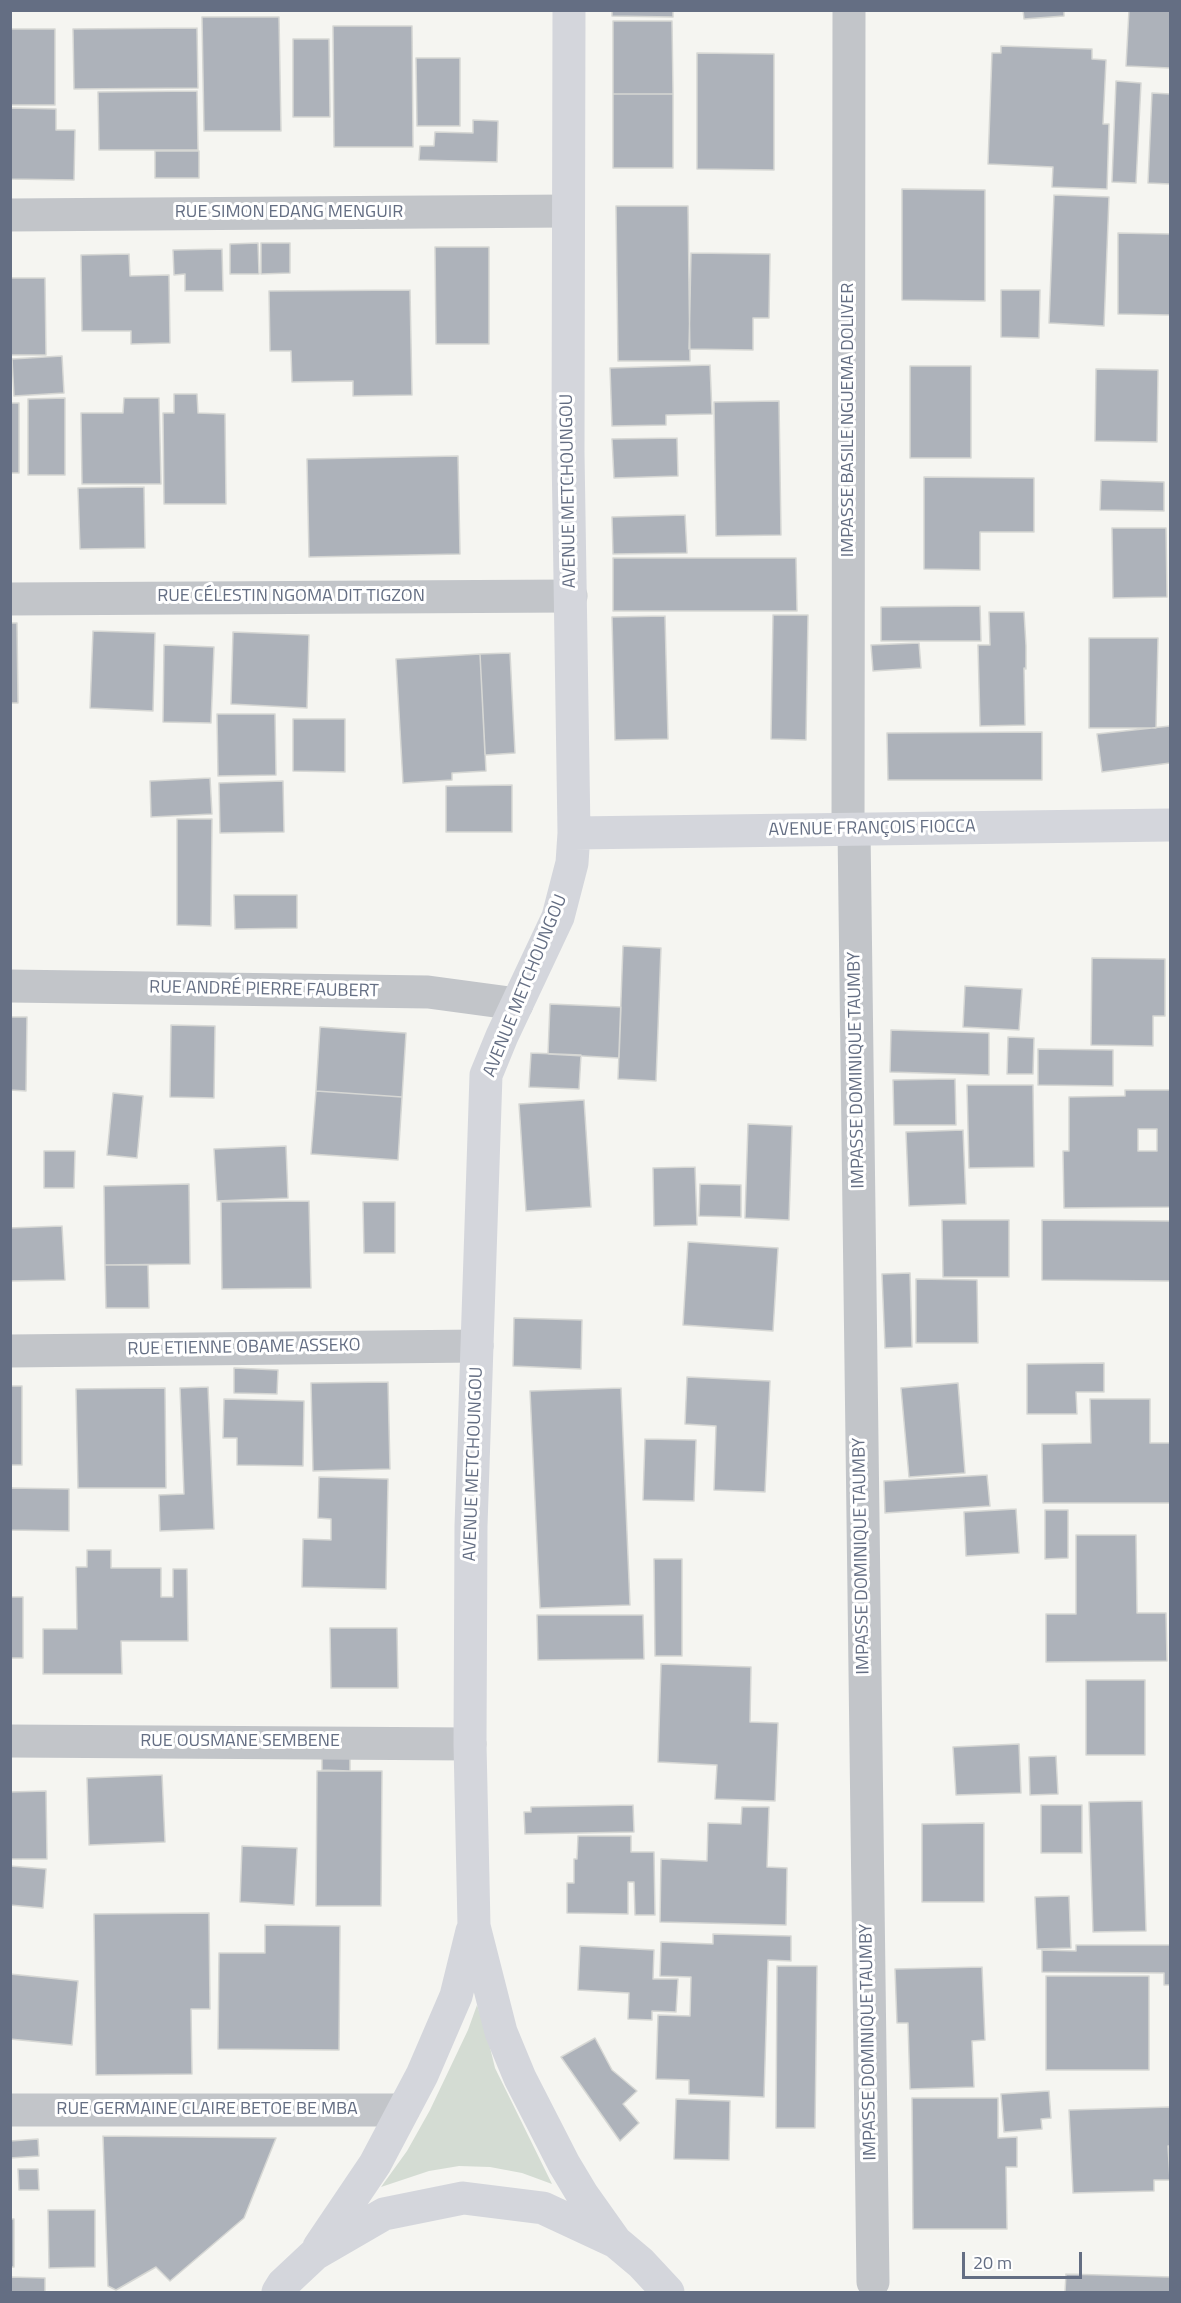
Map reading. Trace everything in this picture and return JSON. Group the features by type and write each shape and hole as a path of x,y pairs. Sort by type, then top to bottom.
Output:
{"main road":[{"name":"AVENUE METCHOUNGOU","path":"474,1926 470,1744 471,1526 486,1075 558,917 572,863 574,833 568,211 569,10"},
{"name":"AVENUE FRANÇOIS FIOCCA","path":"574,833 1170,825"},
{"path":"277,2290 315,2254 375,2164 422,2075 456,1996 474,1926"},
{"path":"474,1926 501,2032 520,2078 564,2164 616,2242 668,2290"},
{"path":"315,2254 384,2214 464,2198 543,2208 616,2242"}],"street":[{"name":"IMPASSE BASILE NGUEMA DOLIVER","path":"849,10 851,829"},
{"name":"RUE SIMON EDANG MENGUIR","path":"10,215 568,211"},
{"name":"RUE CÉLESTIN NGOMA DIT TIGZON","path":"10,599 571,596"},
{"name":"IMPASSE DOMINIQUE TAUMBY","path":"851,829 873,2282"},
{"name":"RUE ANDRÉ PIERRE FAUBERT","path":"10,986 428,992 517,1004"},
{"name":"RUE ETIENNE OBAME ASSEKO","path":"10,1351 477,1346"},
{"name":"RUE OUSMANE SEMBENE","path":"10,1741 470,1744"},
{"name":"RUE GERMAINE CLAIRE BETOE BE MBA","path":"10,2110 403,2110"}],"shaded area":[{"path":"477,2005 495,2068 552,2184 522,2173 490,2167 459,2166 429,2171 381,2187 407,2151 430,2110 468,2030"}],"building":[{"path":"612,10 673,10 673,17 612,16"},
{"path":"1023,10 1064,10 1064,16 1024,19"},
{"path":"1129,10 1170,10 1170,68 1126,66"},
{"path":"202,17 279,17 281,131 204,131"},
{"path":"613,21 672,21 673,94 613,94"},
{"path":"333,26 412,26 413,147 334,147"},
{"path":"197,28 198,88 74,89 73,29"},
{"path":"10,29 55,29 55,105 10,105"},
{"path":"293,39 329,39 330,117 293,117"},
{"path":"1001,46 1092,49 1092,59 1106,60 1103,124 1109,124 1107,189 1052,187 1053,167 988,164 992,53 1001,53"},
{"path":"697,53 774,54 774,170 697,169"},
{"path":"416,58 460,58 460,126 417,126"},
{"path":"1116,81 1141,83 1136,183 1112,182"},
{"path":"197,91 198,150 99,150 98,92"},
{"path":"1152,93 1170,94 1170,184 1148,183"},
{"path":"613,94 673,94 673,168 613,168"},
{"path":"10,108 56,109 56,130 75,130 74,180 10,179"},
{"path":"473,120 498,121 497,162 419,160 420,146 434,146 435,132 473,133"},
{"path":"155,151 199,151 199,178 155,178"},
{"path":"902,189 985,190 985,301 902,300"},
{"path":"1054,195 1109,197 1104,326 1049,323"},
{"path":"616,206 688,206 690,361 618,361"},
{"path":"1118,233 1170,234 1170,315 1118,314"},
{"path":"258,243 259,274 230,274 230,244"},
{"path":"261,243 290,243 290,273 261,274"},
{"path":"435,247 489,247 489,344 436,344"},
{"path":"222,249 223,291 185,291 185,274 174,275 173,250"},
{"path":"691,253 770,254 769,318 753,318 753,350 689,349"},
{"path":"129,254 130,276 169,275 170,343 131,344 131,331 82,331 81,255"},
{"path":"10,278 45,278 46,355 10,355"},
{"path":"410,290 412,395 353,396 353,381 292,382 291,351 270,351 269,291"},
{"path":"1001,290 1040,290 1039,338 1001,337"},
{"path":"62,356 64,393 14,396 12,359"},
{"path":"710,365 712,414 666,415 666,425 612,426 610,368"},
{"path":"910,366 971,366 971,458 910,458"},
{"path":"1096,369 1158,370 1157,442 1095,441"},
{"path":"174,394 197,394 198,413 225,414 226,504 164,504 163,413 174,413"},
{"path":"65,398 65,475 28,475 28,399"},
{"path":"124,398 159,398 161,484 82,484 81,413 123,413"},
{"path":"779,401 781,535 716,536 714,402"},
{"path":"10,403 19,403 19,473 10,473"},
{"path":"677,438 678,476 614,478 612,439"},
{"path":"458,456 460,554 309,557 307,459"},
{"path":"924,477 1034,478 1034,532 980,532 980,570 924,569"},
{"path":"1101,480 1164,482 1164,511 1100,510"},
{"path":"144,487 145,548 80,549 78,488"},
{"path":"685,515 687,553 613,554 612,517"},
{"path":"1112,528 1166,528 1167,597 1113,598"},
{"path":"613,558 796,558 797,611 613,611"},
{"path":"980,606 981,641 881,641 881,607"},
{"path":"989,612 1024,612 1025,725 980,726 978,645 990,645"},
{"path":"773,615 808,615 806,740 771,739"},
{"path":"665,616 668,739 615,740 612,617"},
{"path":"10,623 17,623 18,703 10,703"},
{"path":"93,631 155,633 153,711 90,708"},
{"path":"233,632 309,635 307,708 231,704"},
{"path":"1089,638 1158,638 1156,728 1089,728"},
{"path":"919,643 921,668 873,671 871,645"},
{"path":"164,645 214,647 211,723 163,722"},
{"path":"510,653 515,753 485,755 480,654"},
{"path":"480,654 486,771 452,773 452,780 403,783 396,659"},
{"path":"217,714 275,714 276,775 218,776"},
{"path":"293,719 345,719 345,772 293,771"},
{"path":"1170,726 1170,763 1102,772 1097,734"},
{"path":"1042,732 1042,780 888,780 887,733"},
{"path":"210,778 212,814 151,817 150,781"},
{"path":"283,781 284,832 220,833 219,783"},
{"path":"512,785 512,832 446,832 446,786"},
{"path":"177,819 212,819 211,926 177,925"},
{"path":"234,895 297,895 297,928 235,929"},
{"path":"623,946 661,948 656,1081 618,1079"},
{"path":"1092,958 1165,959 1165,1016 1153,1016 1153,1046 1091,1045"},
{"path":"965,986 1022,989 1019,1030 963,1027"},
{"path":"550,1004 621,1007 619,1058 548,1054"},
{"path":"10,1017 27,1017 26,1091 10,1090"},
{"path":"171,1025 215,1026 214,1098 170,1097"},
{"path":"320,1027 406,1033 402,1097 316,1091"},
{"path":"891,1030 989,1033 989,1075 890,1072"},
{"path":"1008,1037 1034,1038 1033,1074 1007,1074"},
{"path":"1038,1049 1113,1050 1113,1086 1038,1085"},
{"path":"531,1053 581,1055 579,1089 529,1087"},
{"path":"955,1079 956,1125 894,1125 893,1080"},
{"path":"967,1085 1033,1085 1034,1167 969,1168"},
{"path":"1125,1090 1170,1090 1170,1207 1064,1208 1063,1151 1069,1151 1069,1097 1125,1096","holes":["1138,1129 1157,1129 1157,1151 1138,1151"]},
{"path":"316,1091 402,1097 398,1160 311,1154"},
{"path":"113,1093 143,1096 137,1158 107,1155"},
{"path":"584,1100 591,1207 526,1211 519,1104"},
{"path":"748,1124 792,1126 789,1220 745,1218"},
{"path":"963,1130 966,1204 909,1206 906,1132"},
{"path":"286,1146 288,1198 217,1201 214,1149"},
{"path":"44,1151 75,1151 74,1188 44,1188"},
{"path":"695,1167 697,1225 654,1226 653,1168"},
{"path":"189,1184 190,1264 105,1265 104,1186"},
{"path":"700,1184 741,1185 741,1217 699,1216"},
{"path":"309,1201 311,1288 222,1289 221,1202"},
{"path":"363,1202 395,1202 395,1253 364,1253"},
{"path":"942,1220 1009,1220 1009,1277 943,1277"},
{"path":"1042,1220 1170,1221 1170,1281 1042,1280"},
{"path":"62,1226 65,1280 10,1281 10,1228"},
{"path":"688,1242 778,1248 773,1331 683,1325"},
{"path":"105,1265 148,1265 149,1308 106,1308"},
{"path":"910,1273 912,1347 885,1348 882,1274"},
{"path":"916,1279 977,1280 978,1343 916,1343"},
{"path":"514,1318 582,1320 581,1369 513,1366"},
{"path":"1104,1363 1104,1392 1076,1392 1077,1414 1027,1414 1027,1364"},
{"path":"234,1368 278,1370 277,1394 234,1393"},
{"path":"687,1377 770,1381 765,1492 714,1490 716,1426 685,1424"},
{"path":"388,1382 390,1469 313,1471 311,1383"},
{"path":"958,1383 965,1473 909,1477 901,1388"},
{"path":"10,1386 22,1386 22,1465 10,1465"},
{"path":"208,1387 214,1529 160,1531 159,1495 184,1494 180,1388"},
{"path":"165,1388 166,1488 78,1488 76,1389"},
{"path":"621,1388 630,1605 540,1608 530,1391"},
{"path":"224,1399 304,1401 303,1466 237,1465 237,1438 223,1438"},
{"path":"1090,1399 1150,1399 1150,1443 1170,1443 1170,1503 1043,1503 1042,1444 1091,1443"},
{"path":"645,1439 696,1440 694,1501 643,1500"},
{"path":"987,1475 990,1506 885,1513 884,1481"},
{"path":"319,1477 388,1479 386,1589 302,1587 303,1539 331,1540 331,1519 318,1518"},
{"path":"10,1488 69,1489 69,1531 10,1530"},
{"path":"1016,1509 1019,1553 966,1556 964,1512"},
{"path":"1045,1510 1068,1510 1068,1558 1045,1559"},
{"path":"1076,1535 1136,1535 1137,1613 1166,1613 1167,1661 1046,1662 1046,1614 1076,1614"},
{"path":"87,1550 111,1550 111,1568 161,1568 161,1597 173,1597 173,1569 187,1569 188,1641 121,1641 122,1674 43,1674 43,1629 77,1629 76,1567 87,1567"},
{"path":"654,1559 682,1559 682,1656 655,1656"},
{"path":"10,1597 23,1597 23,1658 10,1658"},
{"path":"537,1615 643,1615 644,1659 538,1660"},
{"path":"330,1628 397,1628 398,1688 331,1688"},
{"path":"661,1664 751,1667 750,1722 778,1723 775,1801 715,1799 717,1765 658,1762"},
{"path":"1086,1680 1145,1680 1145,1755 1086,1755"},
{"path":"1019,1744 1021,1793 956,1795 953,1747"},
{"path":"322,1754 350,1755 350,1771 322,1770"},
{"path":"1056,1756 1058,1794 1030,1795 1029,1757"},
{"path":"317,1771 382,1771 381,1906 316,1906"},
{"path":"162,1775 165,1842 89,1845 87,1778"},
{"path":"46,1791 47,1859 10,1859 10,1792"},
{"path":"1142,1801 1146,1931 1093,1932 1089,1802"},
{"path":"633,1805 634,1832 525,1834 524,1812 531,1812 531,1807"},
{"path":"1041,1805 1082,1805 1082,1853 1041,1853"},
{"path":"742,1807 769,1807 767,1867 787,1868 786,1925 660,1922 661,1859 707,1861 708,1823 741,1824"},
{"path":"984,1823 984,1902 922,1902 922,1824"},
{"path":"578,1836 631,1836 631,1852 654,1852 655,1915 635,1915 634,1882 628,1882 628,1914 567,1913 567,1883 574,1883 574,1859 577,1859"},
{"path":"242,1846 297,1848 294,1905 240,1902"},
{"path":"10,1866 46,1869 43,1908 10,1905"},
{"path":"1069,1896 1071,1948 1037,1949 1035,1897"},
{"path":"209,1913 210,2009 191,2009 192,2074 96,2075 94,1914"},
{"path":"265,1925 340,1926 339,2050 218,2049 219,1953 265,1953"},
{"path":"713,1934 791,1936 791,1961 768,1960 764,2097 689,2094 689,2080 656,2079 658,2015 690,2016 691,1977 660,1976 661,1942 713,1944"},
{"path":"1076,1945 1170,1945 1170,1985 1164,1985 1164,1973 1042,1972 1042,1950 1076,1951"},
{"path":"580,1946 654,1950 653,1979 678,1979 676,2012 652,2011 652,2020 628,2019 629,1993 578,1990"},
{"path":"777,1966 817,1966 815,2128 776,2128"},
{"path":"982,1967 985,2040 972,2041 974,2087 910,2089 908,2023 897,2023 895,1969"},
{"path":"10,1974 78,1981 72,2045 10,2039"},
{"path":"1046,1976 1149,1976 1149,2070 1046,2070"},
{"path":"595,2038 612,2070 637,2091 623,2104 639,2123 620,2141 561,2057"},
{"path":"1049,2091 1051,2118 1041,2119 1042,2129 1004,2132 1001,2094"},
{"path":"912,2098 998,2098 998,2138 1017,2137 1017,2167 1006,2167 1007,2229 913,2229"},
{"path":"676,2099 730,2101 729,2160 674,2159"},
{"path":"1170,2107 1170,2146 1168,2146 1170,2180 1154,2180 1154,2191 1073,2193 1069,2110"},
{"path":"103,2136 276,2138 244,2218 170,2281 156,2267 116,2290 108,2286"},
{"path":"38,2139 39,2156 10,2158 10,2141"},
{"path":"18,2169 38,2169 39,2190 19,2190"},
{"path":"48,2210 95,2210 95,2267 49,2268"},
{"path":"10,2219 14,2219 14,2267 10,2267"},
{"path":"1066,2274 1170,2277 1170,2292 1065,2292"},
{"path":"10,2277 45,2278 45,2292 10,2292"}]}
